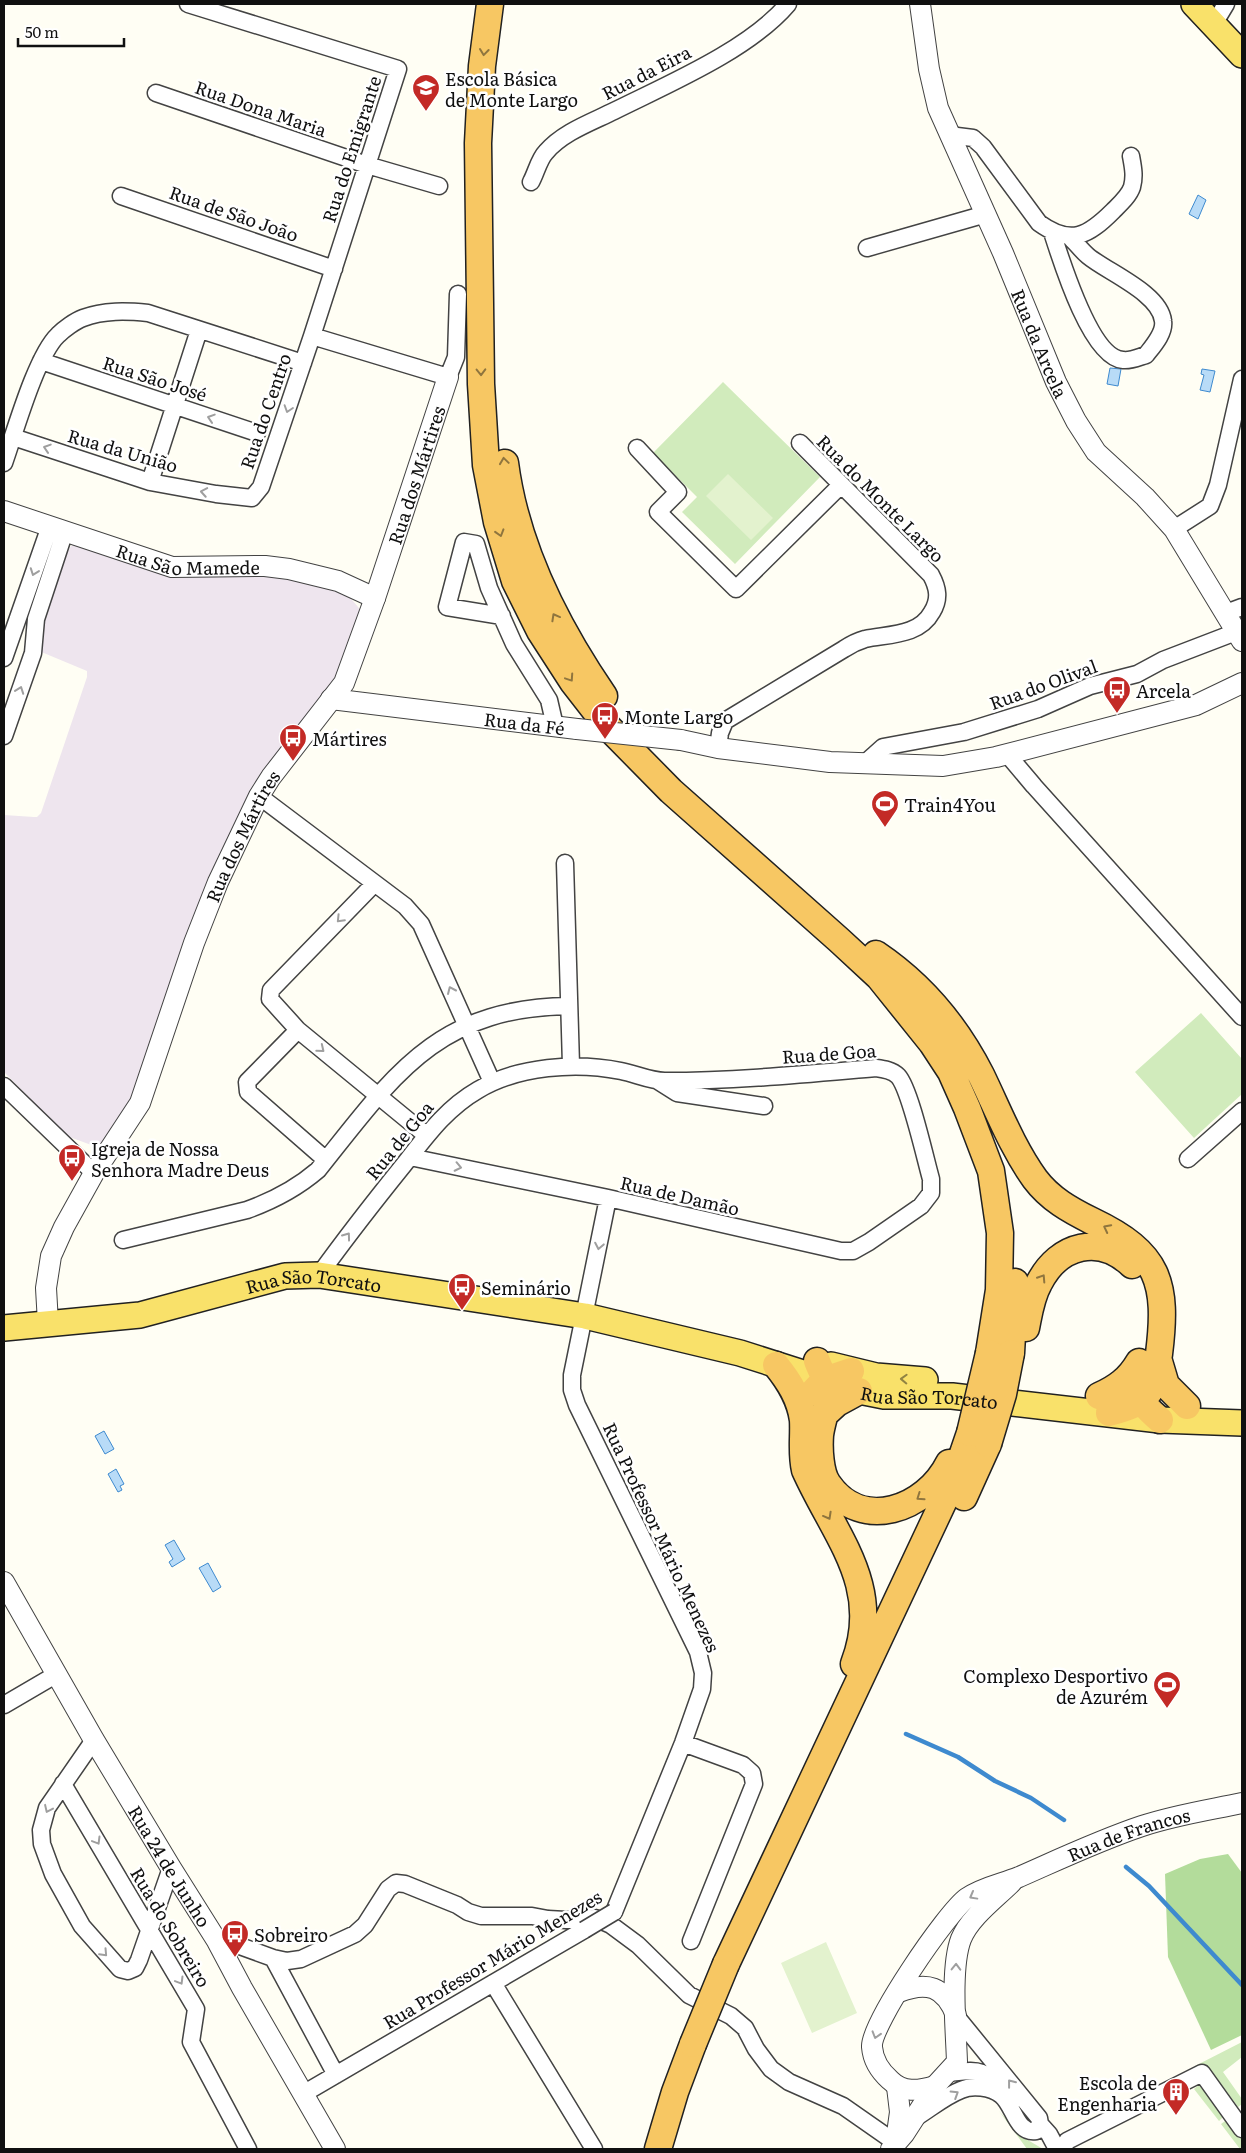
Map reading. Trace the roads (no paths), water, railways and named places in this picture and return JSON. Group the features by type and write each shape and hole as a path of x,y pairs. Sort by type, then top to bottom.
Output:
{"highway":[{"path":"490,4 482,66 478,143 481,384 486,465 497,522 515,581 540,631 573,682 608,727 671,791 879,977 932,1043 951,1072 968,1108 991,1171 1000,1234 1000,1353"},
{"path":"508,4 492,146 492,249 502,443 511,498 533,568 550,608 570,642 606,699 628,726 663,763 876,954 913,993 960,1063 980,1103 1003,1166 1014,1232 1015,1292 979,1438 801,1840 732,1965"},
{"path":"876,954 906,976 929,998 940,1012 969,1054 1017,1149 1044,1190 1070,1210 1111,1230 1130,1242 1150,1264 1158,1280 1162,1303 1162,1330 1149,1360 1104,1405"},
{"path":"1000,1353 1023,1341 1035,1289 1050,1267 1070,1251 1100,1246 1117,1252 1138,1274 1144,1286 1150,1392 1142,1402 1104,1405"},
{"path":"1149,1360 1166,1386 1187,1406"},
{"path":"776,1365 799,1401 814,1417 820,1436 821,1464 827,1483 844,1502 868,1511 889,1511 910,1504 930,1490 945,1470 961,1438 979,1438"},
{"path":"814,1417 836,1403 855,1381 821,1371"},
{"path":"821,1371 827,1388 814,1417 802,1455 805,1470 850,1553 861,1590 863,1617 861,1640 860,1648 847,1681 848,1702"},
{"path":"1142,1402 1160,1420"},
{"path":"658,2149 675,2092 699,2044 848,1702 955,1477 979,1438"},
{"path":"672,2149 687,2098 699,2044"}],"main road":[{"path":"1196,4 1220,14 1242,55"},
{"name":"Rua São Torcato","path":"4,1328 140,1315 285,1276 319,1275 585,1316 714,1346 776,1365 821,1371"},
{"name":"Rua São Torcato","path":"624,1325 639,1324 735,1335 821,1371"},
{"name":"Rua São Torcato","path":"855,1381 884,1396 952,1396 1104,1405 1160,1420 1242,1423"},
{"path":"1142,1402 1187,1406 1242,1415"}],"street":[{"name":"Rua do Emigrante","path":"188,4 398,69 312,336"},
{"name":"Rua da Eira","path":"531,182 546,152 570,133 678,80 739,45 774,20 788,4"},
{"name":"Rua da Arcela","path":"920,4 929,68 938,108 986,214 1056,382 1076,421 1096,452 1145,497 1174,529 1234,610 1239,637"},
{"name":"Rua Dona Maria","path":"156,93 367,165 439,186"},
{"path":"949,135 973,138 984,147 1040,223 1052,232 1069,236 1086,234 1126,197 1132,188 1134,171 1131,156"},
{"name":"Rua de São João","path":"121,196 334,269"},
{"path":"866,248 986,214"},
{"path":"1052,232 1066,274 1099,345 1116,358 1124,361 1146,355 1161,331 1164,321 1159,310 1148,297 1133,285 1088,256 1069,236"},
{"name":"Rua dos Mártires","path":"48,1323 46,1288 51,1256 64,1227 94,1172 140,1103 191,952 218,882 270,777 344,683 376,598 456,357 458,294"},
{"path":"4,463 41,361 57,336 82,318 102,313 126,311 148,314 303,363"},
{"path":"150,482 199,330"},
{"path":"312,336 448,377"},
{"name":"Rua do Centro","path":"252,498 260,487 312,336"},
{"name":"Rua São José","path":"41,361 257,433"},
{"path":"1174,529 1210,506 1218,485 1242,379"},
{"name":"Rua da União","path":"13,437 150,482 216,494 252,498"},
{"name":"Rua do Monte Largo","path":"718,748 720,733 725,721 856,643 920,627 937,604 937,588 932,575 840,486 800,444"},
{"path":"637,448 678,492 658,512 736,589 840,486"},
{"name":"Rua São Mamede","path":"4,511 172,567 265,566 289,569 338,580 376,598"},
{"path":"4,658 58,529"},
{"path":"4,736 33,653 36,619 58,529"},
{"path":"502,616 447,607 464,542 476,544 489,588 502,616 514,644 549,700 556,726"},
{"name":"Rua do Olival","path":"864,764 883,747 964,732 1038,709 1090,686 1136,674 1163,660 1239,637"},
{"name":"Rua da Fé","path":"331,699 681,740 718,748 864,764 943,766 1007,754 1196,705 1242,683"},
{"path":"1007,754 1242,1017"},
{"path":"259,796 405,906 421,924 492,1082"},
{"path":"565,863 571,1065"},
{"path":"374,884 271,990 270,999 298,1030 426,1135"},
{"path":"123,1240 265,1204 307,1180 326,1160 398,1072 435,1042 466,1025 489,1016 525,1008 570,1006"},
{"path":"298,1030 247,1082 248,1092 326,1160"},
{"name":"Rua de Goa","path":"319,1275 426,1135 450,1109 492,1082 545,1068 571,1065 621,1071 658,1081 707,1081 876,1068 888,1070 898,1075 907,1097 931,1180 931,1193 926,1201"},
{"name":"Rua de Goa","path":"658,1081 677,1093 764,1106"},
{"path":"4,1086 94,1172"},
{"path":"1188,1159 1242,1111"},
{"name":"Rua de Damão","path":"410,1157 608,1198 841,1251 853,1251 926,1201"},
{"name":"Rua Professor Mário Menezes","path":"303,2094 614,1912 702,1690 703,1673 698,1652 577,1406 572,1390 572,1375 608,1198"},
{"name":"Rua 24 de Junho","path":"4,1582 94,1740 217,1941 335,2149"},
{"path":"4,1704 58,1674"},
{"path":"94,1740 47,1808 41,1830 42,1844 53,1874 82,1926 120,1969 128,1971 135,1968 140,1960 171,1868"},
{"path":"683,1742 743,1765 752,1773 754,1784 691,1941"},
{"name":"Rua do Sobreiro","path":"64,1784 196,2009 191,2042 248,2149"},
{"name":"Rua de Francos","path":"897,2087 881,2071 872,2047 877,2028 924,1950 952,1912 968,1898 992,1886 1018,1878 1080,1849 1144,1826 1242,1803"},
{"name":"Rua de Francos","path":"894,2146 941,2079 957,2062 956,1960 962,1938 972,1922 1018,1878"},
{"path":"217,1941 226,1941 273,1958 287,1961 301,1960 355,1934 365,1925 388,1888 396,1883 405,1884 481,1916 532,1916 566,1920 595,1918 611,1925 638,1945 688,1995 731,2016 745,2028 756,2049 771,2069 789,2082 843,2106 894,2146 900,2112 897,2087 918,2091 941,2079 978,2070 992,2080 1024,2129 1035,2128 1049,2134 1057,2149"},
{"path":"273,1958 336,2075"},
{"path":"493,1983 594,2149"},
{"name":"Rua de Francos","path":"899,1992 916,1986 930,1987 942,1993 951,2001 956,2016"},
{"path":"956,2016 1039,2118 1035,2128 1039,2142 1050,2149"},
{"path":"1063,2149 1066,2141 1202,2073 1242,2129"},
{"path":"913,2120 961,2089 981,2087 1001,2095"}],"water":[{"path":"1198,195 1206,200 1198,219 1189,214"},
{"path":"1110,368 1121,369 1118,386 1107,384"},
{"path":"1202,369 1215,371 1210,392 1200,390 1204,375 1201,374"},
{"path":"104,1431 114,1449 105,1454 95,1436"},
{"path":"116,1469 124,1484 120,1486 122,1490 118,1492 108,1474"},
{"path":"174,1540 185,1559 172,1567 169,1562 173,1559 165,1545"},
{"path":"208,1563 221,1587 213,1592 199,1568"}],"waterway":[{"path":"906,1734 958,1757 995,1781 1031,1798 1064,1820"},
{"path":"1126,1867 1149,1886 1242,1985"}],"place":[{"name":"Escola Básica de Monte Largo","path":"426,112"},
{"name":"Arcela","path":"1117,714"},
{"name":"Monte Largo","path":"605,740"},
{"name":"Mártires","path":"293,762"},
{"name":"Train4You","path":"885,828"},
{"name":"Igreja de Nossa Senhora Madre Deus","path":"72,1182"},
{"name":"Seminário","path":"462,1311"},
{"name":"Complexo Desportivo de Azurém","path":"1167,1709"},
{"name":"Sobreiro","path":"235,1958"},
{"name":"Escola de Engenharia","path":"1176,2116"}]}
